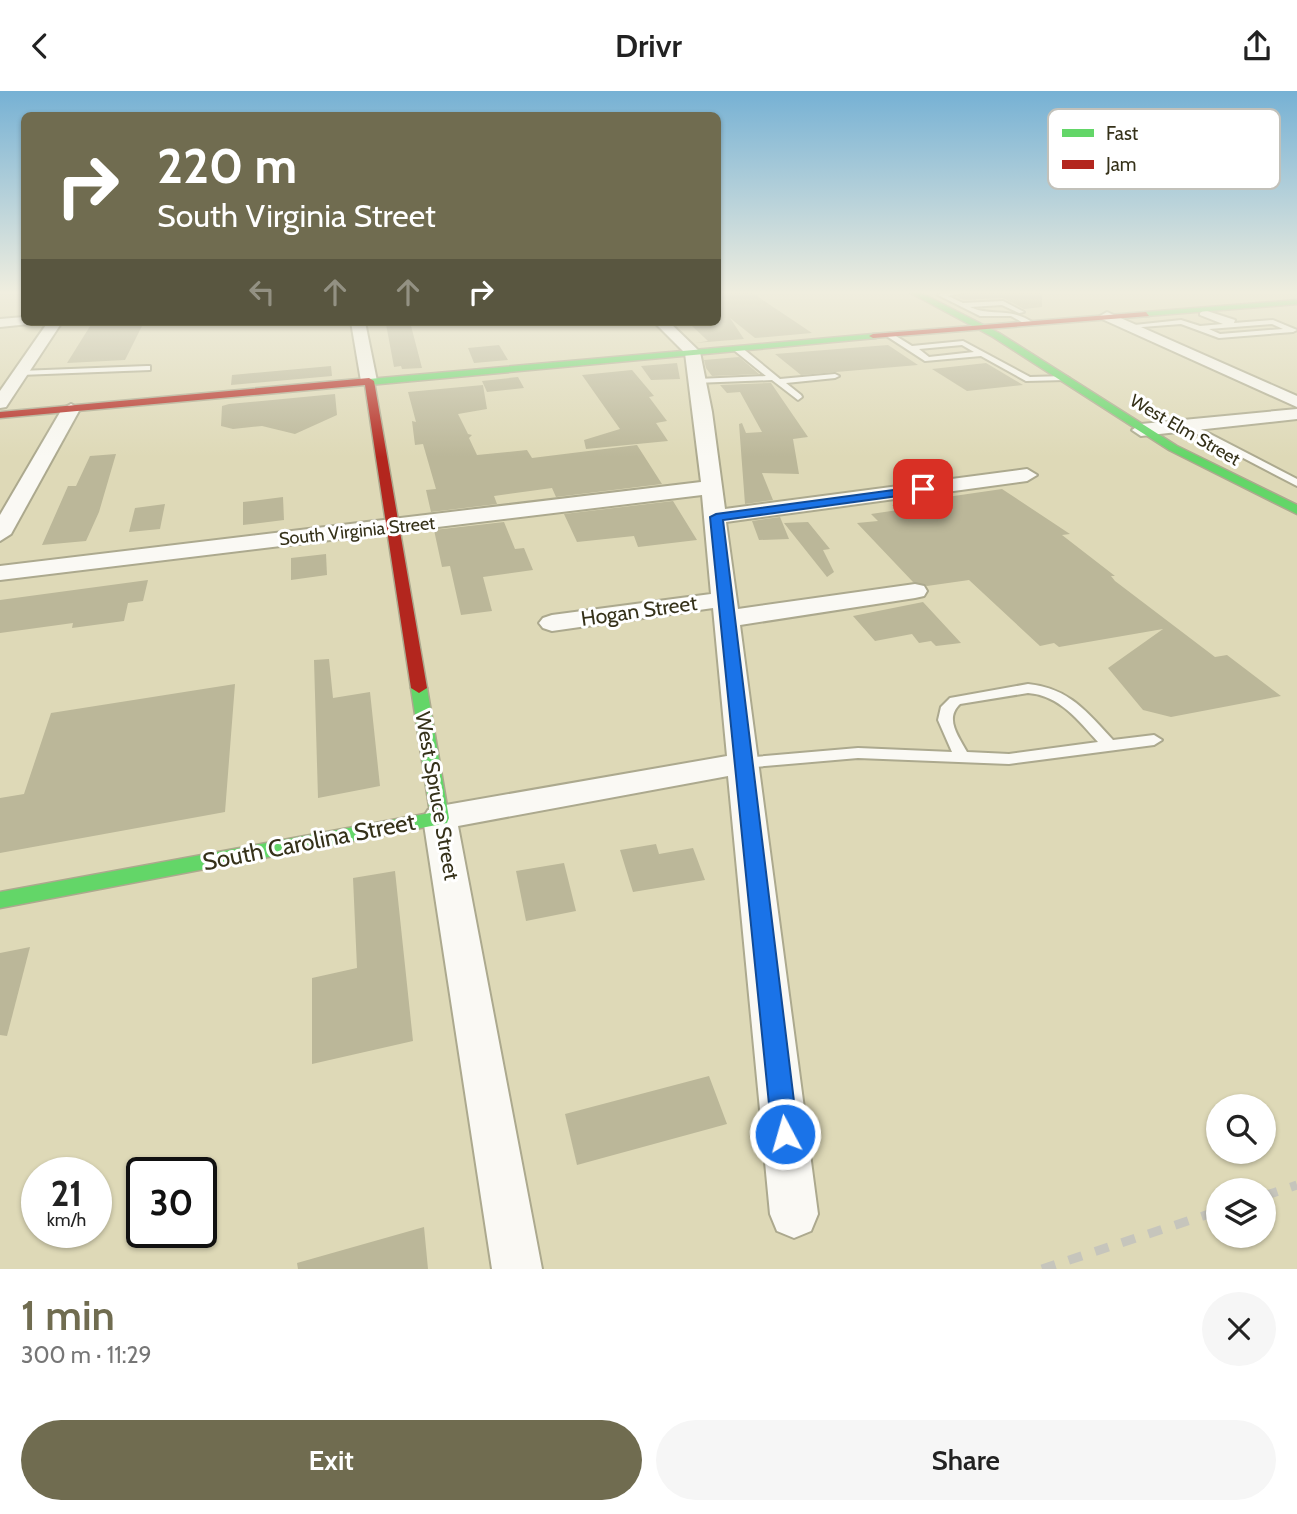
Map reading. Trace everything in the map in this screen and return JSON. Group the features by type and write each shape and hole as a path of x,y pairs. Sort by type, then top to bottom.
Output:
{"main road":[{"path":"0,415 369,381 695,367 738,349 760,347"},
{"name":"West Elm Street","path":"1015,347 1141,430 1209,468 1287,499 1297,510"},
{"name":"West Spruce Street","path":"369,381 440,818"},
{"name":"South Carolina Street","path":"0,900 440,818"}],"street":[{"path":"0,403 38,347"},
{"name":"West Spruce Street","path":"363,347 369,381"},
{"path":"680,347 695,367 715,502 794,1214"},
{"path":"1175,347 1297,402"},
{"path":"0,534 71,409"},
{"path":"1141,430 1297,414"},
{"name":"South Virginia Street","path":"0,573 376,527 393,528 1027,475"},
{"name":"Hogan Street","path":"552,623 727,608 776,614 915,591"},
{"name":"South Carolina Street","path":"440,818 743,762"},
{"name":"West Spruce Street","path":"440,818 517,1269"}],"lane":[{"path":"909,348 920,347"},
{"path":"969,347 1029,380 1065,378"},
{"path":"909,348 928,359 982,354"},
{"path":"738,349 772,378"},
{"path":"695,367 782,381 835,376"},
{"path":"20,373 147,368"},
{"path":"782,381 798,397"},
{"path":"1188,425 1297,483"},
{"path":"962,757 943,716 945,708 955,701 1038,686 1056,692 1071,702 1110,746"},
{"path":"743,762 858,753 1009,759 1154,740"}],"building":[{"path":"77,347 132,347 125,360 67,363"},
{"path":"390,347 417,347 422,368 394,367"},
{"path":"500,347 508,360 474,363 468,348"},
{"path":"891,347 918,365 801,375 775,354"},
{"path":"739,357 759,374 712,376 704,360"},
{"path":"677,363 680,379 651,380 641,366"},
{"path":"986,363 1023,385 967,391 932,369"},
{"path":"331,366 332,376 231,385 232,375"},
{"path":"632,370 654,396 649,397 667,421 656,423 668,441 586,449 584,440 620,429 582,375"},
{"path":"518,377 524,388 487,392 482,381"},
{"path":"771,383 808,437 793,439 799,474 762,473 773,500 745,504 739,424 742,423 746,433 762,432 740,392 727,393 720,385"},
{"path":"483,385 487,409 458,414 468,434 472,435 469,438 477,455 527,450 532,458 637,445 662,484 556,497 552,488 494,496 497,504 431,512 426,490 436,489 423,444 415,445 412,421 416,422 408,392"},
{"path":"335,394 337,415 295,434 262,426 233,429 221,426 222,406 229,404"},
{"path":"116,454 99,512 86,541 42,545 68,486 76,486 90,456"},
{"path":"1002,489 1070,534 1062,535 1115,576 1111,576 1115,581 1215,657 1227,655 1281,696 1171,717 1143,710 1108,668 1163,629 1059,647 1054,643 1040,646 969,580 927,586 913,582 857,523 878,521 871,514 898,510 892,505"},
{"path":"283,497 284,520 243,525 243,502"},
{"path":"673,501 697,540 638,547 634,536 577,542 564,514"},
{"path":"165,504 160,529 129,532 135,508"},
{"path":"780,517 789,539 759,540 752,521"},
{"path":"504,522 515,549 524,548 533,570 483,577 492,611 461,615 450,566 442,567 434,530"},
{"path":"808,522 830,549 823,550 834,572 827,577 784,523"},
{"path":"326,554 327,575 291,580 291,558"},
{"path":"148,580 143,601 128,603 124,621 72,628 73,623 0,633 0,600"},
{"path":"923,602 961,643 936,646 931,641 919,643 912,634 875,641 853,616"},
{"path":"329,659 333,698 370,692 380,786 318,798 314,660"},
{"path":"235,684 225,812 0,853 0,798 24,794 51,713"},
{"path":"656,844 659,854 693,848 705,880 633,892 620,850"},
{"path":"564,863 576,911 526,921 516,871"},
{"path":"395,871 413,1041 312,1064 312,978 357,968 353,878"},
{"path":"30,947 7,1036 0,1035 0,953"},
{"path":"709,1076 727,1124 577,1165 565,1114"},
{"path":"424,1227 428,1269 298,1269 297,1263"}],"railway":[{"path":"1276,1192 1297,1185"},
{"path":"1042,1269 1206,1215"}],"traffic: fast":[{"path":"369,382 753,347"},
{"path":"1015,347 1173,448 1297,510"},
{"path":"0,900 440,818 419,688"}],"traffic: jam":[{"path":"369,381 419,688"},
{"path":"0,415 369,382"}],"route":[{"path":"785,1134 716,517 923,489"}]}
